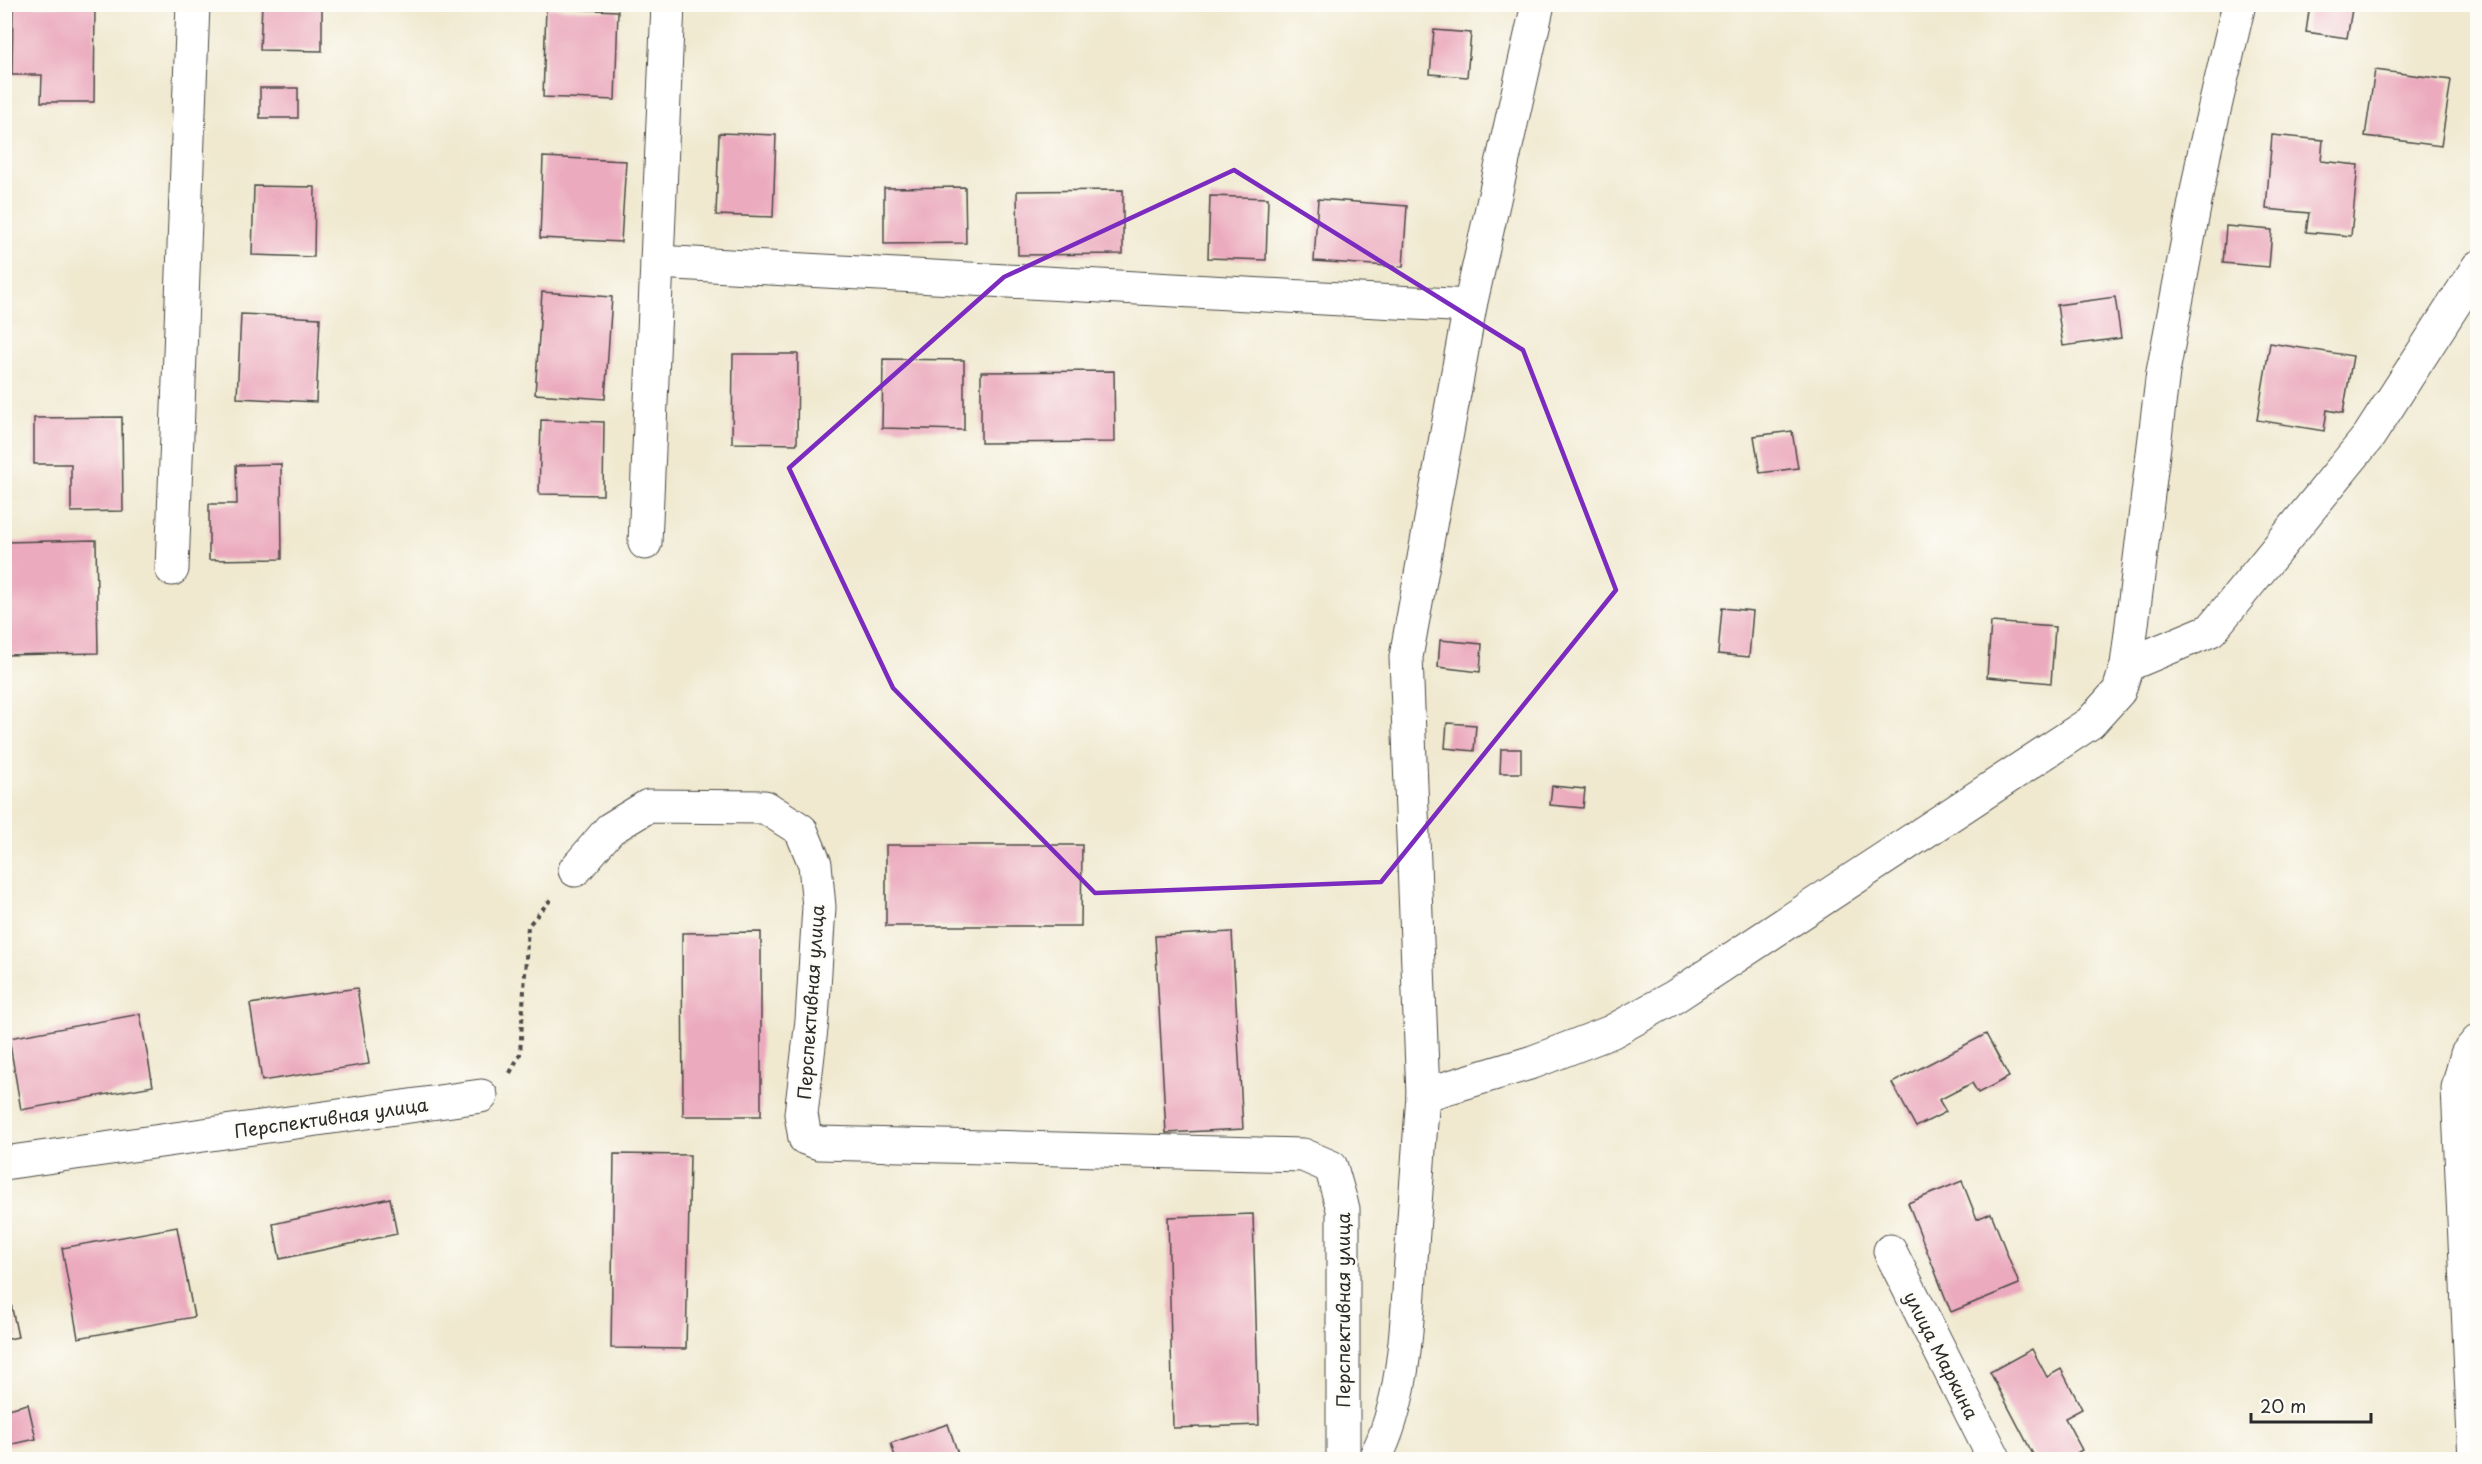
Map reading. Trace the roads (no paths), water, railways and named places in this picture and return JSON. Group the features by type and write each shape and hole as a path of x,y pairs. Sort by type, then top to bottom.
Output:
{"street":[{"path":"171,569 193,4"},
{"path":"645,543 668,4"},
{"path":"1374,1460 1383,1443 1396,1400 1407,1324 1423,1095 1406,657 1470,306 1538,4"},
{"path":"1423,1095 1533,1062 1611,1032 1674,997 2090,723 2119,692 2127,665 2163,372 2205,149 2239,4"},
{"path":"657,262 1470,306"},
{"path":"2127,665 2211,630 2369,436 2472,288"},
{"name":"Перспективная улица","path":"575,870 609,829 648,806 765,807 801,830 815,864 819,907 812,1020 801,1114 806,1138 819,1143 1304,1155 1331,1167 1343,1209 1343,1460"},
{"path":"2475,1460 2458,1088 2467,1054 2478,1041"},
{"name":"Перспективная улица","path":"4,1163 481,1096"},
{"name":"улица Маркина","path":"1890,1251 1995,1460"}]}
